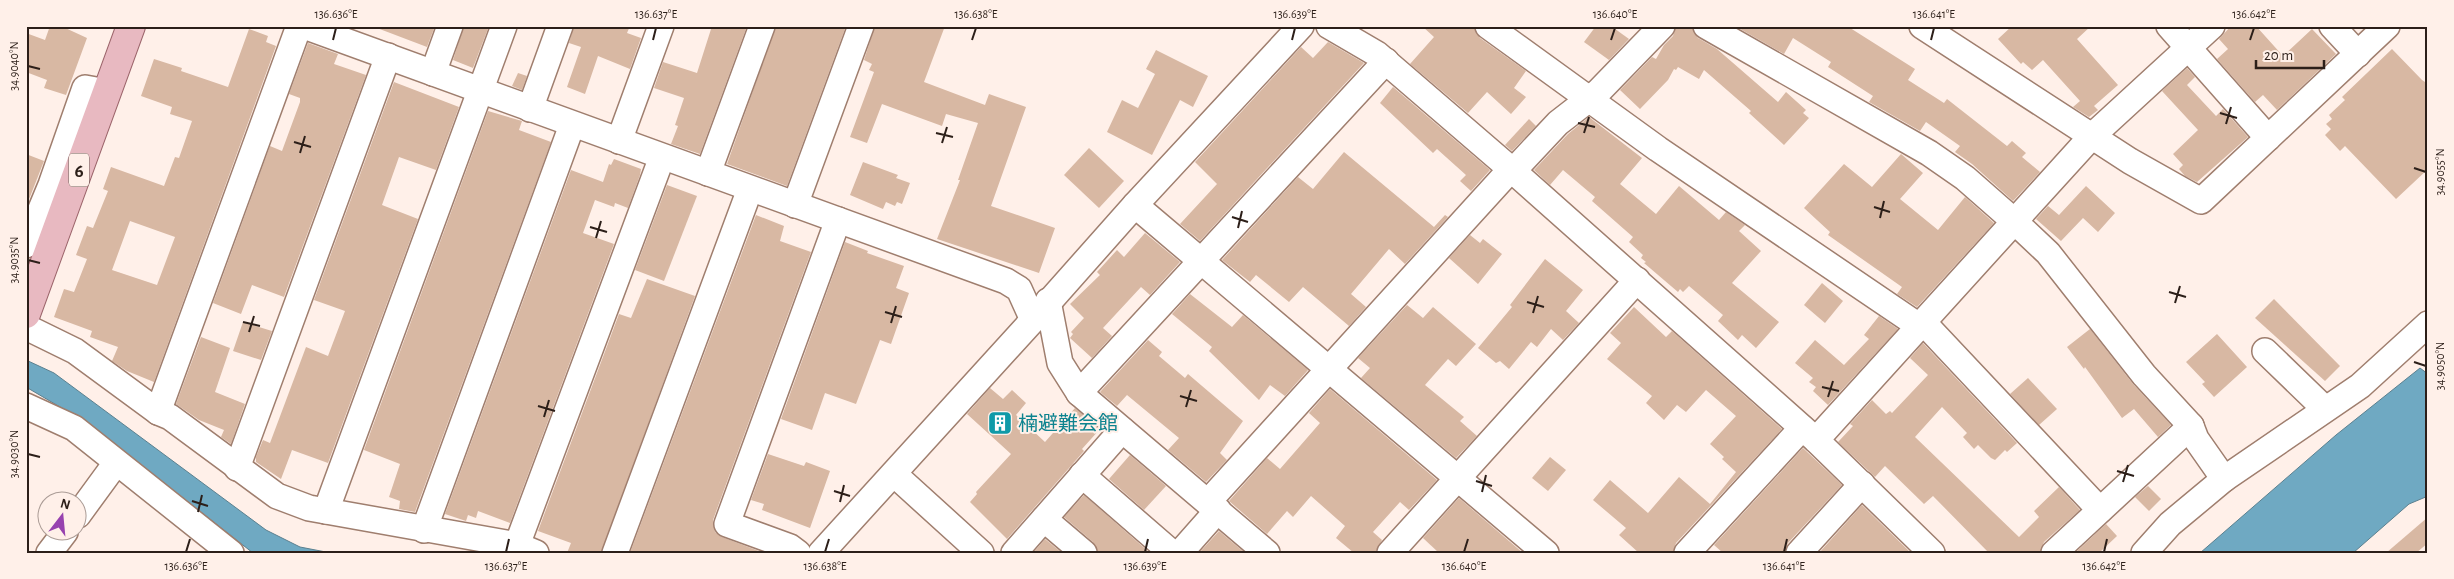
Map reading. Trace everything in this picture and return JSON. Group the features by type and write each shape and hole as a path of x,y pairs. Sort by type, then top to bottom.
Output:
{"main road":[{"name":"6","path":"26,314 131,26"}],"street":[{"path":"158,412 299,26"},
{"path":"304,26 572,125 1006,281 1019,289 1041,310 1060,363 1079,394 1267,553"},
{"path":"433,73 450,26"},
{"path":"326,512 504,26"},
{"path":"530,109 560,26"},
{"path":"619,141 661,26"},
{"path":"708,173 762,26"},
{"path":"795,205 861,26"},
{"path":"821,553 1135,204 1301,26"},
{"path":"1328,26 1386,61 1512,170 1809,434 1932,553"},
{"path":"1488,26 1658,148 1921,324 2100,510"},
{"path":"1180,553 1213,506 1329,368 1512,170 1558,123 1590,100 1662,26"},
{"path":"1706,26 1929,153 1965,178 2014,220 2048,253 2144,375 2191,426 2196,439 2224,479"},
{"path":"1922,26 2091,137 2200,201 2388,26"},
{"path":"2169,26 2268,138"},
{"path":"1691,552 1921,324 2091,137 2212,26"},
{"path":"2332,26 2358,54"},
{"path":"237,468 388,56"},
{"path":"1079,394 1386,61"},
{"path":"26,245 51,185 85,88 107,92"},
{"path":"424,530 572,125"},
{"path":"26,327 75,352 158,412 170,417 277,496 326,512 527,549 662,156"},
{"path":"614,553 750,189"},
{"path":"1135,204 1546,553"},
{"path":"798,553 790,547 727,524 838,220"},
{"path":"1390,553 1459,479 1637,280"},
{"path":"2144,553 2170,524 2224,479 2360,386 2428,324"},
{"path":"2265,350 2325,409"},
{"path":"26,406 74,428 116,463 201,544 231,553"},
{"path":"2054,553 2191,426"},
{"path":"1014,553 1122,430"},
{"path":"88,501 116,463"},
{"path":"894,474 981,553"},
{"path":"1082,475 1172,553"},
{"path":"1799,553 1862,484"},
{"path":"1044,519 1084,553"},
{"path":"49,553 57,542"}],"water":[{"path":"26,360 54,373 266,530 300,547 331,553 253,553 89,424 26,387"},
{"path":"2420,368 2428,374 2428,496 2409,504 2353,553 2200,553 2336,435"}],"building":[{"path":"50,26 61,26 87,38 66,95 44,88 47,80 26,72 26,33 45,40"},
{"path":"378,26 435,26 427,47 377,28"},
{"path":"464,26 489,26 473,68 453,60"},
{"path":"574,26 630,26 627,33 641,38 630,69 598,56 585,94 567,87 581,47 569,43"},
{"path":"712,26 747,26 700,154 671,144 678,126 675,125 684,98 654,88 663,62 697,73"},
{"path":"776,26 846,26 787,186 727,164"},
{"path":"875,26 945,26 924,82 985,105 989,94 1026,107 991,206 1055,228 1039,273 937,239 960,180 958,180 978,123 946,114 942,126 882,104 867,143 850,137 874,72 869,70 872,64 864,60"},
{"path":"1422,26 1474,26 1480,38 1526,71 1514,88 1526,97 1511,114 1487,92 1468,113 1410,64 1434,37"},
{"path":"1596,26 1611,26 1629,39 1609,60 1584,42"},
{"path":"1676,26 1691,26 1698,38 1717,49 1778,102 1786,92 1806,110 1803,113 1809,118 1784,145 1749,113 1751,111 1704,70 1699,79 1678,67 1676,70 1674,69 1668,80 1640,109 1620,90 1652,57 1656,59 1664,45 1673,36"},
{"path":"1735,26 1847,26 1915,69 1908,80 1944,103 1947,99 2007,146 2012,141 2026,153 2022,157 2040,172 2013,201 1972,164 1955,152 1960,146 1926,122 1920,131 1869,102 1873,96 1828,67 1831,62 1793,38 1784,54"},
{"path":"2012,26 2091,26 2077,39 2118,85 2094,106 2098,110 2089,117 2073,107 2080,101 2043,60 2032,70 2023,62 2021,64 1998,39"},
{"path":"2231,26 2256,26 2283,56 2312,29 2336,54 2277,110 2263,95 2255,102 2217,59 2228,49 2219,39"},
{"path":"249,29 268,36 266,42 276,46 154,382 127,371 112,361 118,347 90,337 92,331 54,317 64,289 74,292 87,259 76,255 87,226 93,228 108,191 103,189 111,167 164,186 175,157 179,158 192,121 170,114 172,107 141,96 154,59 182,68 181,71 228,87","holes":["130,221 175,237 157,285 112,270"]},
{"path":"1328,42 1364,63 1200,241 1180,224 1217,184 1195,162 1301,47 1313,58"},
{"path":"308,43 338,54 334,64 366,75 284,297 252,285 241,314 213,303 270,146 282,151 300,102 300,98 289,94"},
{"path":"2392,49 2428,84 2428,169 2396,199 2345,146 2340,151 2325,135 2331,129 2326,124 2332,119 2329,115 2345,100 2342,97"},
{"path":"1156,50 1208,76 1193,107 1180,100 1152,155 1107,132 1122,100 1138,108 1155,74 1146,69"},
{"path":"2187,68 2195,77 2187,85 2216,116 2223,109 2248,137 2197,182 2185,176 2179,169 2183,165 2173,154 2198,130 2162,91"},
{"path":"518,73 527,76 522,90 512,86"},
{"path":"394,82 459,107 436,170 399,157 382,205 418,219 328,463 292,450 281,479 256,462 256,457 263,440 270,443 306,347 328,356 345,311 314,300"},
{"path":"1393,87 1490,170 1471,191 1460,181 1466,175 1437,149 1433,153 1380,103"},
{"path":"488,111 522,121 519,130 551,142 415,512 399,509 400,501 389,497 400,464 364,450"},
{"path":"1589,117 1642,158 1620,184 1656,214 1679,186 1719,220 1726,212 1745,225 1739,231 1761,251 1732,283 1779,322 1756,348 1742,335 1738,340 1718,321 1723,315 1689,286 1683,292 1680,289 1678,292 1644,263 1646,262 1641,258 1643,255 1629,242 1633,237 1592,201 1595,197 1563,170 1550,185 1534,170 1568,134"},
{"path":"1529,119 1536,126 1512,151 1505,145"},
{"path":"1089,148 1124,181 1099,208 1064,175"},
{"path":"1344,152 1434,227 1445,215 1448,217 1405,264 1389,249 1351,294 1366,307 1349,326 1303,287 1289,302 1256,275 1250,282 1222,260 1298,177 1313,189"},
{"path":"26,154 44,161 26,207"},
{"path":"1901,154 1923,173 1900,199 1938,230 1965,197 1994,223 1917,307 1897,294 1902,287 1828,235 1830,232 1804,208 1844,164 1872,187"},
{"path":"614,159 641,169 640,175 628,208 615,203 614,207 595,200 583,233 614,244 510,523 478,511 476,518 468,515 466,521 445,514 571,170 603,182 609,164 611,165"},
{"path":"863,162 898,175 896,178 910,183 902,204 897,202 895,206 886,202 883,209 850,195"},
{"path":"667,185 697,196 664,281 635,270"},
{"path":"2086,186 2115,213 2098,232 2083,218 2061,241 2036,219 2048,206 2059,215"},
{"path":"756,215 784,226 780,241 811,252 713,520 715,532 722,537 764,553 630,553"},
{"path":"1145,233 1180,262 1150,295 1141,287 1103,328 1112,336 1092,358 1070,338 1073,334 1071,332 1084,318 1070,304 1100,275 1097,272 1117,250 1124,257"},
{"path":"1470,235 1480,243 1483,239 1502,254 1478,284 1449,258"},
{"path":"845,242 868,251 867,253 904,266 896,288 909,293 891,344 880,340 856,404 825,393 812,430 781,419"},
{"path":"1545,259 1583,290 1566,311 1579,323 1563,340 1551,329 1537,347 1531,342 1509,369 1500,361 1496,363 1478,348 1512,307 1510,305"},
{"path":"647,279 695,296 601,553 567,553 571,543 538,531 619,314 631,318"},
{"path":"1822,283 1843,301 1825,323 1804,305"},
{"path":"1190,294 1232,327 1243,315 1308,370 1285,396 1270,385 1259,400 1209,351 1212,347 1172,314"},
{"path":"2274,299 2340,366 2325,381 2255,318"},
{"path":"1407,305 1423,318 1433,307 1476,344 1456,366 1448,359 1425,385 1464,417 1460,421 1477,436 1456,458 1361,378 1370,368 1358,358"},
{"path":"1634,307 1666,337 1672,331 1782,429 1676,543 1673,553 1639,553 1619,535 1626,528 1593,500 1610,480 1648,513 1679,477 1710,504 1736,472 1710,444 1736,416 1706,390 1686,412 1677,405 1664,420 1646,403 1652,396 1607,359 1621,343 1610,333"},
{"path":"1879,316 1898,329 1828,405 1813,391 1816,387 1809,382 1813,378 1795,363 1815,340 1844,365 1869,339 1864,335"},
{"path":"243,322 272,331 261,360 233,351"},
{"path":"2090,329 2133,384 2171,425 2158,437 2134,409 2122,418 2085,367 2084,369 2067,347"},
{"path":"2217,334 2247,367 2214,397 2202,384 2205,382 2186,362"},
{"path":"201,337 230,348 215,392 245,404 231,444 221,437 224,430 199,420 176,404"},
{"path":"1148,340 1162,352 1159,356 1185,378 1188,374 1243,421 1220,453 1227,460 1206,482 1168,450 1179,438 1127,395 1117,406 1100,392"},
{"path":"1923,343 2017,443 2007,452 2005,450 1995,460 1978,445 1974,449 1963,437 1967,433 1942,407 1915,437 2019,537 2039,517 2034,511 2059,487 2080,510 2044,542 2040,553 1989,553 1933,496 1924,504 1885,466 1875,477 1838,442 1853,426 1850,424 1872,400 1886,414 1890,411 1892,413 1928,375 1910,358"},
{"path":"2028,378 2057,409 2039,425 2010,394"},
{"path":"990,388 1003,399 1012,390 1026,403 1016,415 1045,442 1075,408 1100,429 1082,449 1084,451 1007,539 970,502 977,494 976,492 1011,454 967,414"},
{"path":"1330,389 1437,480 1409,510 1400,502 1373,532 1382,540 1375,553 1354,553 1336,538 1345,526 1311,496 1293,517 1287,511 1267,534 1229,501 1267,458 1280,469 1320,423 1309,413"},
{"path":"1803,448 1842,485 1788,543 1785,553 1723,553 1714,545"},
{"path":"768,454 804,466 806,462 830,471 810,528 762,510 764,504 751,500"},
{"path":"1130,455 1166,486 1144,510 1109,479"},
{"path":"1550,457 1566,470 1548,491 1532,478"},
{"path":"2148,486 2161,499 2149,511 2135,497"},
{"path":"1084,495 1150,553 1098,553 1093,542 1064,517"},
{"path":"1459,498 1523,553 1439,553 1423,538"},
{"path":"1862,505 1911,553 1819,553"},
{"path":"2428,517 2428,543 2416,553 2386,553"},
{"path":"2106,524 2117,536 2099,553 2075,553"},
{"path":"1219,531 1245,553 1199,553"},
{"path":"1045,539 1062,553 1033,553"}],"place":[{"name":"楠避難会館","path":"1000,423"}]}
